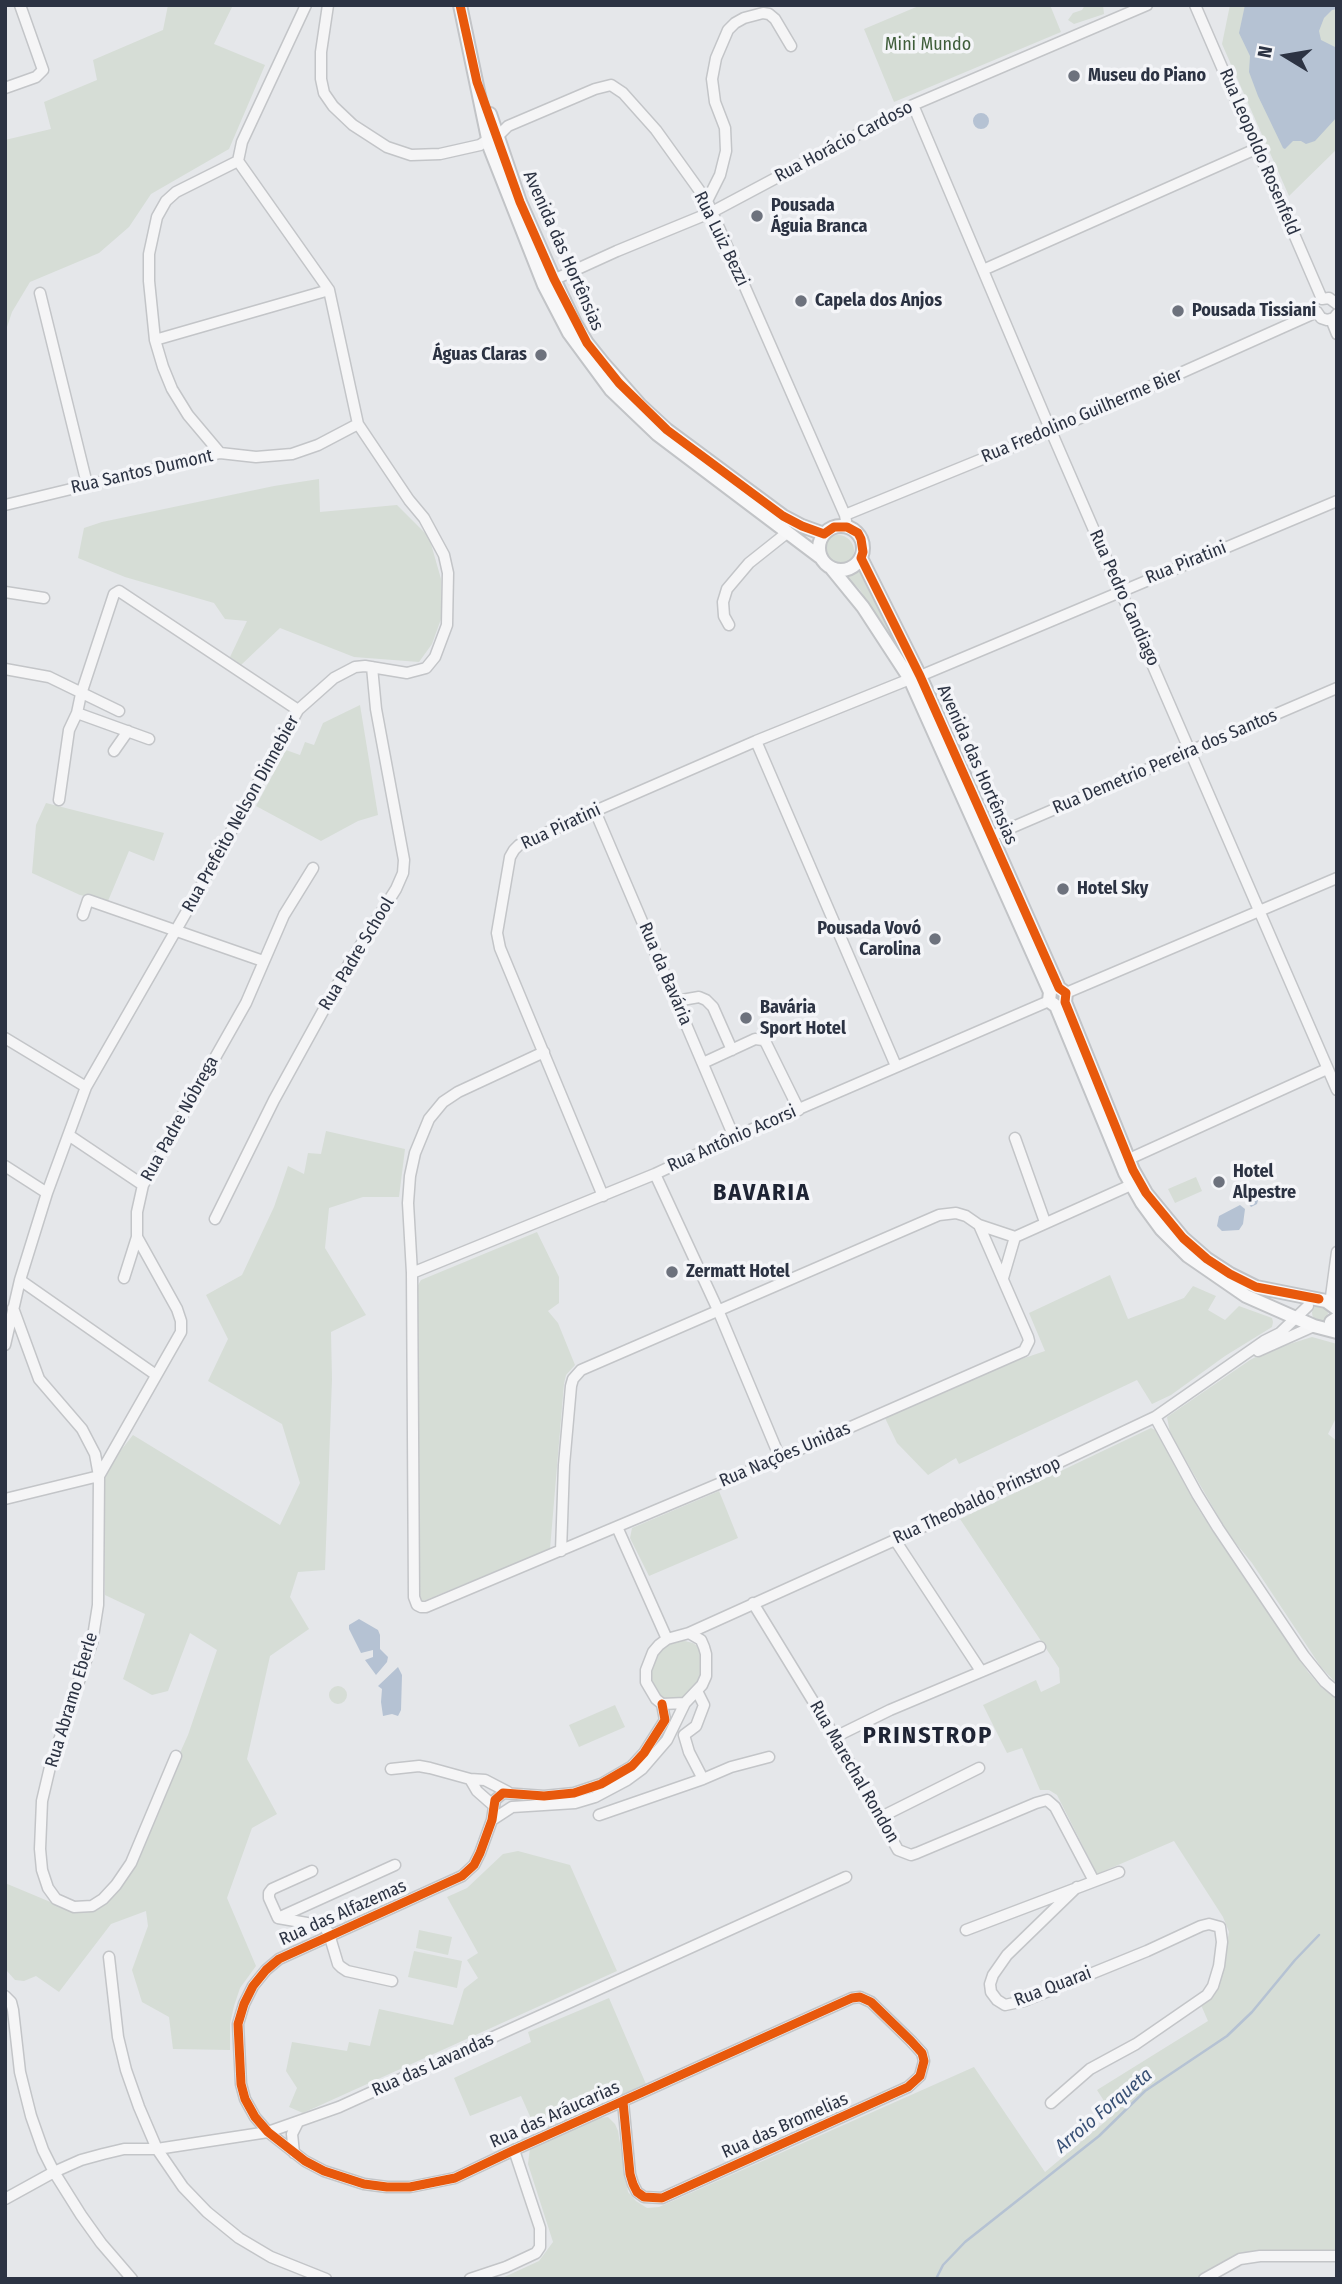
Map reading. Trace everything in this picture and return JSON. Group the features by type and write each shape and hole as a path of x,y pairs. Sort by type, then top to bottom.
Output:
{"main road":[{"name":"Avenida das Hortênsias","path":"460,5 490,139"},
{"name":"Avenida das Hortênsias","path":"477,82 490,139 549,282 587,343 639,405 676,437 783,516 824,534"},
{"name":"Avenida das Hortênsias","path":"490,139 495,139 503,153 558,313 611,390 657,434 820,557"},
{"path":"846,521 858,533 863,552 852,568 832,569 826,566 820,557 818,545 824,534 846,521"},
{"name":"Avenida das Hortênsias","path":"861,558 1146,1193 1157,1210 1183,1238 1230,1274 1256,1287 1325,1304"},
{"name":"Avenida das Hortênsias","path":"832,569 915,678 992,836 1131,1185 1150,1216 1188,1256 1247,1296 1295,1317 1324,1325"},
{"path":"1325,1304 1334,1314 1324,1325 1306,1315 1325,1304"}],"street":[{"path":"5,88 36,77 43,70 20,5"},
{"path":"220,453 188,415 172,389 155,340 149,267 151,241 157,216 166,201 176,192 237,161 242,142 306,5"},
{"path":"328,5 321,52 321,79 324,93 343,116 369,136 411,155 440,154 490,139"},
{"name":"Rua Horácio Cardoso","path":"549,282 712,212 913,105 1147,5"},
{"name":"Rua Leopoldo Rosenfeld","path":"1195,5 1322,299"},
{"path":"707,201 720,175 726,151 725,128 715,102 712,79 716,58 728,30 740,20 766,13 775,19 791,46"},
{"name":"Rua Luiz Bezzi","path":"490,139 508,126 596,89 611,85 616,87 656,130 707,201 846,521"},
{"name":"Rua Pedro Candiago","path":"913,105 1051,431 1337,1090"},
{"path":"983,270 1258,148"},
{"name":"Rua Prefeito Nelson Dinnebier","path":"5,1345 20,1280 47,1192 86,1087 298,710 322,687 355,667 407,673 425,668 435,657 447,625 448,573 444,555 424,518 358,425 329,290 237,161"},
{"path":"155,340 329,290"},
{"path":"40,293 87,484"},
{"path":"1337,304 1329,298 1322,299 1317,305 1317,312 1324,320 1334,317 1337,334"},
{"name":"Rua Fredolino Guilherme Bier","path":"846,521 1317,312"},
{"name":"Rua Santos Dumont","path":"5,505 220,453 256,457 292,454 318,445 358,425"},
{"name":"Rua Piratini","path":"603,1196 497,933 510,857 519,845 756,741 915,678 1337,501"},
{"path":"729,625 724,616 723,602 727,589 749,563 788,532"},
{"path":"59,800 68,737 114,594 121,591 298,710"},
{"path":"5,592 44,598"},
{"name":"Rua Padre School","path":"215,1219 274,1100 350,962 396,889 403,873 404,860 376,709 373,667"},
{"path":"5,669 44,676 119,711"},
{"name":"Rua Demetrio Pereira dos Santos","path":"992,836 1337,688"},
{"path":"77,713 149,739"},
{"path":"114,751 128,732"},
{"path":"756,741 896,1066"},
{"name":"Rua da Bavária","path":"595,811 734,1137"},
{"name":"Rua Padre Nóbrega","path":"124,1278 137,1237 137,1212 143,1185 246,1003 284,915 313,868"},
{"name":"Rua Antônio Acorsi","path":"412,1273 655,1174 896,1066 1337,878"},
{"path":"83,915 88,900 263,961"},
{"path":"676,1001 699,997 706,1000 713,1007 732,1050"},
{"path":"5,1038 86,1087"},
{"path":"703,1063 759,1039 766,1043 799,1110"},
{"path":"412,1273 408,1203 410,1176 415,1153 429,1119 443,1102 458,1092 544,1052"},
{"path":"1129,1159 1327,1069"},
{"path":"70,1136 143,1185"},
{"path":"1015,1138 1045,1222"},
{"path":"5,1166 47,1192"},
{"path":"655,1174 718,1310 780,1458"},
{"path":"561,1551 564,1465 573,1379 581,1370 939,1215 956,1213 1015,1237 1131,1185"},
{"name":"Rua Nações Unidas","path":"412,1273 414,1597 417,1605 426,1607 780,1458 1024,1351 1029,1341 1028,1336 979,1224"},
{"path":"5,1499 99,1476 181,1332 177,1309 137,1237"},
{"path":"1003,1279 1015,1237"},
{"path":"1325,1304 1337,1252"},
{"path":"20,1280 156,1375"},
{"name":"Rua Theobaldo Prinstrop","path":"667,1639 689,1633 895,1540 1155,1417 1280,1333 1295,1317 1325,1304"},
{"name":"Rua Abramo Eberle","path":"13,1307 39,1379 82,1429 95,1454 99,1476 98,1605 92,1643 52,1758 43,1801 40,1849 48,1888 56,1899 74,1907 92,1906 117,1885 131,1863 176,1756"},
{"name":"Rua Theobaldo Prinstrop","path":"1235,1361 1324,1325"},
{"path":"1155,1417 1218,1528 1304,1656 1337,1692"},
{"path":"391,1769 419,1766 470,1779 485,1780 508,1792 559,1796 589,1789 632,1766 659,1733 665,1720 662,1704 650,1692 646,1682 646,1670 653,1652 667,1639 617,1527"},
{"path":"895,1540 981,1671"},
{"name":"Rua Marechal Rondon","path":"752,1603 835,1737 898,1850 911,1855 1047,1800 1055,1807 1094,1881"},
{"path":"701,1640 709,1622"},
{"path":"492,1820 512,1807 575,1803 595,1797 627,1780 654,1757 667,1740 685,1703 697,1691 706,1676 706,1654 701,1640 689,1633"},
{"path":"835,1737 890,1710 1040,1647"},
{"path":"697,1691 704,1705 696,1726 684,1735 689,1752 703,1779"},
{"path":"662,1704 685,1703"},
{"path":"599,1815 731,1768 769,1758"},
{"path":"881,1817 979,1768"},
{"path":"470,1779 477,1791 494,1806"},
{"path":"492,1820 498,1796 508,1792"},
{"name":"Rua das Alfazemas","path":"268,2132 255,2117 245,2099 241,2084 238,2024 253,1986 279,1959 329,1934 462,1876 474,1865 492,1820"},
{"path":"278,1918 395,1865"},
{"path":"278,1918 269,1893 272,1889 312,1871"},
{"path":"966,1930 1119,1872"},
{"name":"Rua das Lavandas","path":"5,2199 81,2160 124,2150 157,2149 268,2132 339,2107 846,1877"},
{"name":"Rua Quarai","path":"1051,2103 1090,2069 1136,2044 1207,1995 1213,1986 1219,1966 1222,1942 1220,1927 1209,1924 1014,2005 997,2000 991,1992 993,1975 1022,1939 1077,1887"},
{"path":"278,1918 324,1926 341,1967 347,1971 392,1980"},
{"path":"109,1957 118,2037 126,2070 157,2149 183,2187 207,2213 239,2238 271,2258 326,2279"},
{"path":"5,1996 11,2002 13,2010 20,2072 31,2116 54,2172 101,2243 132,2279"},
{"name":"Rua das Bromelias","path":"623,2102 633,2184 637,2192 653,2199 675,2193 916,2082 925,2061 922,2053 871,2002 860,1997 852,1998"},
{"name":"Rua das Aráucarias","path":"268,2132 294,2154 344,2179 375,2185 410,2187 455,2178 852,1998"},
{"path":"294,2154 292,2134 298,2122"},
{"path":"470,2279 506,2267 536,2253 540,2247 540,2228 514,2150"},
{"path":"1204,2279 1240,2259 1260,2256 1337,2256"}],"green space":[{"path":"168,5 233,5 214,44 265,65 229,149 151,194 129,227 99,253 30,282 12,312 5,333 5,140 51,129 44,102 97,80 93,60 163,30"},
{"name":"Mini Mundo","path":"921,5 1050,5 1061,32 894,102 864,29"},
{"path":"1085,5 1103,5 1104,14 1074,24 1068,20 1073,13 1082,10"},
{"path":"1230,5 1337,5 1337,149 1289,196 1222,44"},
{"path":"319,479 320,512 397,505 429,537 441,579 441,619 432,644 419,662 354,657 280,628 241,665 230,657 247,621 225,619 214,603 125,577 78,558 84,528 102,522"},
{"path":"838,535 849,540 854,551 849,562 838,567 827,562 822,551 827,540"},
{"path":"862,567 885,613 903,660 860,590 846,576"},
{"path":"360,705 378,815 358,821 321,841 256,806 286,750 300,755 305,742 314,745 323,723"},
{"path":"46,803 164,833 154,861 129,851 108,901 80,895 32,873 36,825"},
{"path":"326,1131 405,1149 399,1197 363,1197 329,1208 325,1248 366,1315 331,1332 332,1379 325,1570 298,1572 290,1597 309,1629 270,1656 247,1759 277,1814 252,1828 227,1898 256,1966 240,1988 234,2006 230,2024 230,2050 173,2049 169,2017 142,2002 132,1970 148,1926 146,1911 111,1924 59,1992 36,1976 24,1981 15,1980 7,1971 5,1883 72,1911 120,1886 188,1735 217,1650 190,1633 168,1691 152,1695 123,1679 145,1614 105,1595 104,1480 113,1460 133,1435 280,1525 300,1483 282,1424 208,1381 228,1339 206,1295 242,1275 274,1207 288,1166 304,1174 308,1153 321,1154"},
{"path":"1196,1177 1202,1191 1175,1203 1168,1189"},
{"path":"537,1232 559,1277 559,1303 548,1311 558,1323 575,1365 566,1375 564,1384 550,1549 421,1602 417,1287 421,1280"},
{"path":"1110,1275 1128,1319 1184,1298 1193,1286 1216,1296 1208,1310 1225,1320 1239,1306 1272,1318 1272,1327 1225,1356 1171,1395 1152,1404 1137,1380 959,1464 956,1458 928,1475 897,1443 885,1418 1010,1363 1045,1351 1029,1313"},
{"path":"1317,1305 1323,1305 1328,1313 1326,1319 1317,1321 1312,1316 1312,1310"},
{"path":"1312,1337 1337,1344 1337,1416 1328,1434 1337,1441 1337,1684 1321,1667 1252,1563 1229,1535 1170,1433 1167,1417 1250,1360 1267,1351"},
{"path":"1151,1428 1155,1430 1199,1510 1308,1672 1322,1688 1337,1699 1337,2253 1245,2253 1220,2263 1194,2279 500,2279 539,2261 553,2242 528,2164 530,2148 598,2118 608,2117 618,2131 628,2192 647,2208 659,2207 974,2067 1045,2172 1113,2115 1097,2090 1208,2021 1201,2005 1219,1983 1229,1932 1223,1917 1174,1841 1097,1874 1057,1795 1049,1790 1040,1790 1022,1748 1007,1753 983,1705 1036,1680 1041,1692 1060,1683 1059,1668 960,1519"},
{"path":"719,1491 738,1538 649,1576 630,1538 632,1528"},
{"path":"681,1640 700,1648 704,1657 703,1675 687,1697 664,1700 658,1696 651,1683 653,1663 664,1647"},
{"path":"338,1686 344,1689 347,1695 344,1701 338,1704 332,1701 329,1695 332,1689"},
{"path":"615,1705 625,1727 579,1747 569,1725"},
{"path":"518,1851 570,1865 617,1971 303,2113 289,2107 297,2088 286,2071 292,2042 347,2051 349,2042 370,2046 379,2009 453,2025 464,1989 478,1978 467,1960 478,1953 447,1897 467,1888 503,1854"},
{"path":"419,1930 452,1937 448,1955 416,1948"},
{"path":"414,1951 462,1961 457,1988 408,1977"},
{"path":"609,1998 646,2084 537,2132 521,2096 470,2116 454,2078 531,2042 528,2032"}],"water":[{"path":"1245,5 1337,5 1337,9 1324,18 1319,31 1321,40 1337,48 1337,117 1315,141 1306,144 1293,141 1283,148 1249,72 1250,56 1239,33"},
{"path":"981,113 989,121 981,129 973,121"},
{"path":"1256,1187 1260,1193 1257,1204 1251,1207 1245,1200 1246,1192"},
{"path":"1240,1205 1245,1209 1243,1224 1239,1230 1222,1231 1217,1226 1219,1216"},
{"path":"359,1619 378,1630 380,1649 388,1657 376,1675 365,1660 373,1657 373,1650 361,1653 349,1629 349,1625"},
{"path":"398,1667 402,1675 401,1710 398,1716 383,1716 382,1689 378,1686"}],"waterway":[{"name":"Arroio Forqueta","path":"936,2279 943,2265 965,2242 1099,2136 1145,2091 1227,2036 1252,2012 1319,1935"}],"cycle path":[{"path":"460,5 477,82 520,202 554,279 587,343 619,383 667,430 783,516 824,534 834,527 847,527 858,533 863,552 861,558 920,676 1059,988 1066,993 1065,1002 1133,1170 1146,1193 1183,1238 1230,1274 1256,1287 1319,1299"},
{"path":"623,2102 633,2184 637,2192 644,2197 662,2198 908,2087 920,2076 924,2061 922,2053 871,2002 860,1997 852,1998 455,2178 410,2187 387,2187 364,2184 324,2171 305,2161 268,2132 245,2099 241,2084 238,2024 253,1986 279,1959 462,1876 474,1865 480,1853 492,1820 495,1800 503,1793 544,1796 574,1793 601,1784 632,1766 644,1753 665,1720 662,1704"}],"place":[{"name":"Museu do Piano","path":"1074,76"},
{"name":"Pousada Águia Branca","path":"757,216"},
{"name":"Capela dos Anjos","path":"801,301"},
{"name":"Pousada Tissiani","path":"1178,311"},
{"name":"Águas Claras","path":"541,355"},
{"name":"Hotel Sky","path":"1063,889"},
{"name":"Pousada Vovó Carolina","path":"935,939"},
{"name":"Bavária Sport Hotel","path":"746,1018"},
{"name":"Hotel Alpestre","path":"1219,1182"},
{"name":"Zermatt Hotel","path":"672,1272"}],"district":[{"name":"BAVARIA","path":"762,1193"},
{"name":"PRINSTROP","path":"928,1736"}]}
